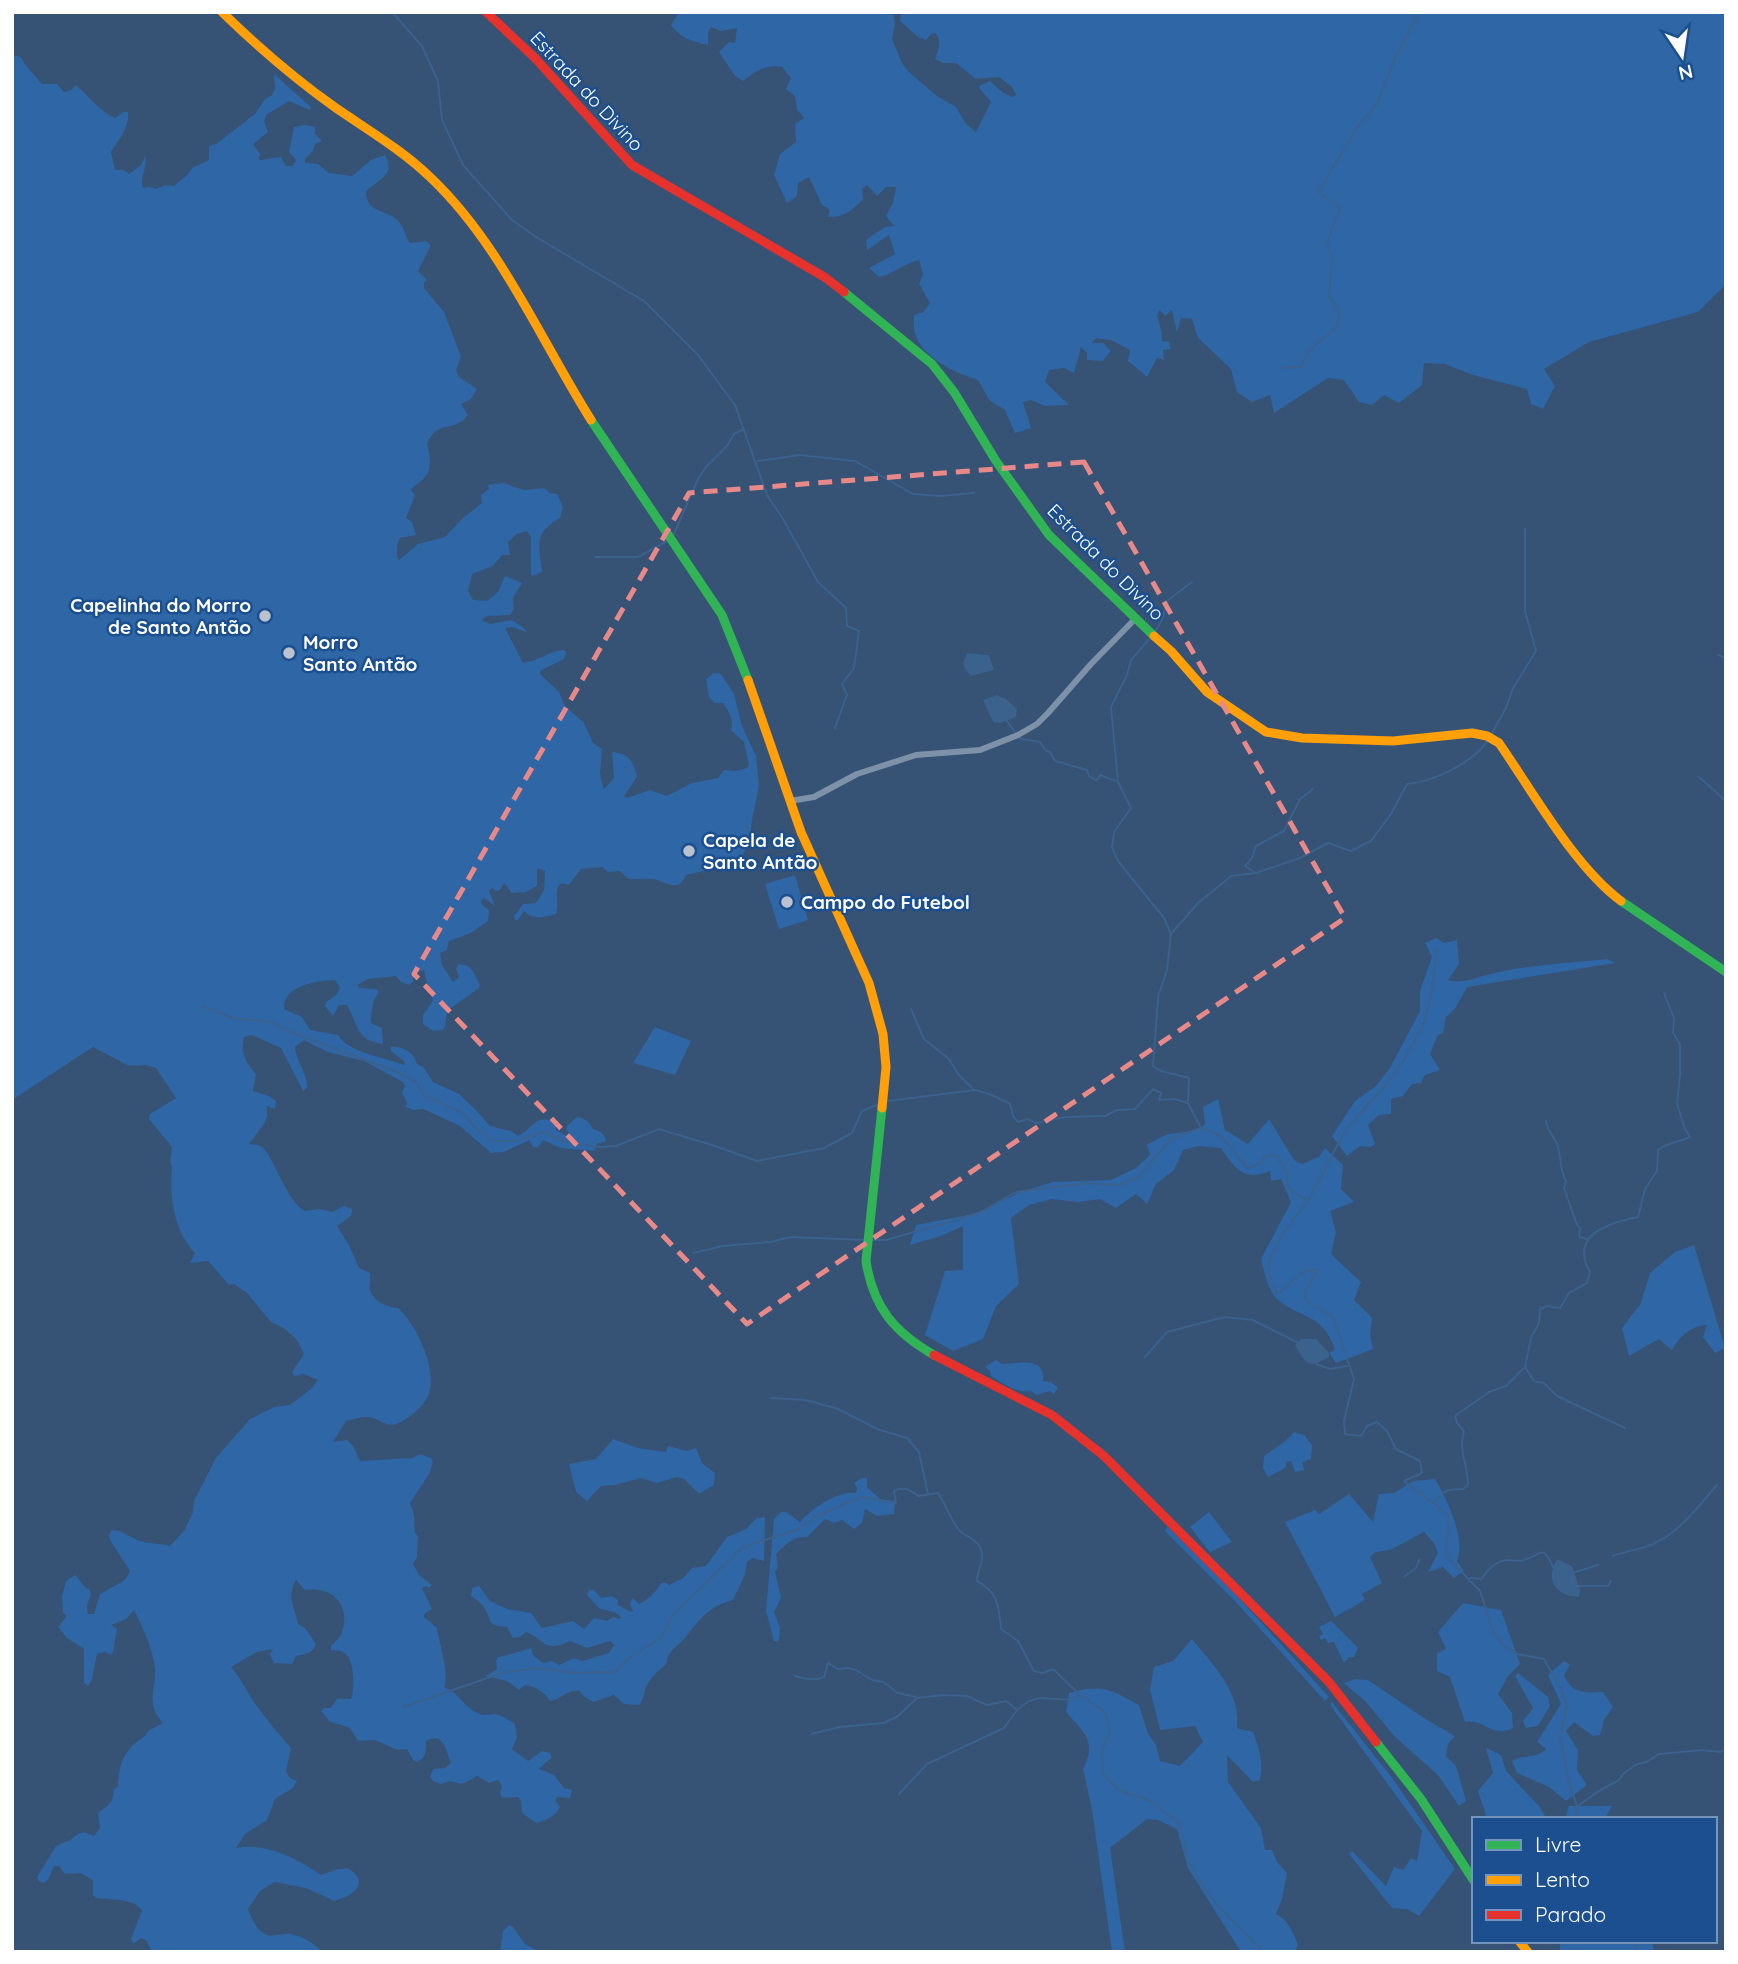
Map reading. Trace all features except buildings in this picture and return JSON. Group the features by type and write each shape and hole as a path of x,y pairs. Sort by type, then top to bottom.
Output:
{"main road":[{"path":"222,12 252,42 294,77 413,162 441,188 465,217 502,272 599,433 722,615 735,643 816,867 869,983 883,1034 886,1067 866,1261 876,1299 888,1319 906,1337 926,1350 1052,1415 1111,1462 1329,1682 1421,1799 1472,1878"},
{"name":"Estrada do Divino","path":"486,12 536,58 632,166 826,278 932,364 954,391 1000,468 1042,526 1077,563 1171,651 1207,692 1266,732 1302,738 1393,741 1472,733 1487,736 1499,743 1578,858 1598,882 1618,900 1726,972"}],"street":[{"path":"790,801 814,797 857,774 916,755 979,750 1018,735 1037,724 1135,619"}],"highlighted area":[{"path":"1084,462 1345,918 747,1324 414,974 689,493"}],"shaded area":[{"path":"679,12 893,12 895,23 892,39 902,63 937,96 956,107 966,124 976,132 991,102 979,86 990,81 1012,97 1016,95 1012,87 999,77 976,79 956,63 943,63 935,59 939,39 935,33 926,40 918,37 900,21 901,12 1723,12 1726,16 1726,284 1698,312 1589,342 1544,369 1555,386 1543,409 1531,404 1527,389 1473,375 1445,364 1424,363 1422,385 1399,403 1384,395 1372,405 1359,402 1344,380 1328,378 1274,413 1270,395 1252,402 1237,392 1231,369 1198,338 1192,319 1181,318 1177,333 1172,310 1165,316 1160,310 1157,315 1162,341 1169,342 1171,349 1163,350 1164,360 1157,358 1147,377 1128,361 1130,350 1111,340 1096,338 1092,343 1103,343 1111,351 1103,361 1087,360 1087,353 1081,347 1074,373 1064,368 1049,370 1045,382 1069,405 1045,406 1031,400 1023,402 1031,428 1015,433 1005,410 990,401 978,380 940,363 919,342 914,329 914,315 923,312 930,303 919,284 923,274 919,260 879,277 869,268 895,254 889,235 867,250 866,240 885,227 894,226 886,216 893,203 896,187 886,187 877,196 867,185 862,189 863,199 855,207 843,214 828,217 830,210 822,205 809,177 798,183 797,196 787,203 774,175 780,154 796,142 795,124 804,118 797,110 795,96 786,89 791,78 782,67 766,67 743,81 735,76 719,52 729,42 735,43 737,28 721,31 711,27 708,32 708,45 697,42 683,36 671,25"},
{"path":"12,55 21,57 42,84 57,84 64,92 76,85 115,118 128,112 125,129 111,152 115,170 123,170 129,174 141,165 145,156 143,188 174,186 192,168 209,160 209,146 216,144 255,114 265,99 272,95 275,89 274,74 311,107 310,110 289,101 266,115 264,121 268,132 253,144 261,155 258,157 260,160 281,157 286,166 293,166 296,160 289,152 294,127 305,125 315,127 315,134 322,141 315,144 305,163 318,164 329,173 352,176 371,160 385,155 388,172 366,191 369,204 400,223 410,243 426,241 431,245 418,271 427,280 424,282 424,288 444,312 461,357 456,370 459,377 477,389 471,399 461,404 468,415 457,424 436,431 427,444 429,470 411,490 415,495 406,518 412,522 416,535 400,538 397,557 399,560 418,544 445,537 482,503 481,495 489,489 488,485 503,483 524,490 544,488 557,494 563,507 560,518 545,529 540,540 542,572 532,576 531,574 531,537 527,531 517,534 508,542 510,555 502,555 493,566 472,574 468,591 473,600 487,601 498,592 505,576 522,583 513,598 514,609 510,615 487,616 481,620 490,624 512,620 525,629 527,632 512,627 505,628 523,663 559,651 566,652 564,659 540,671 540,674 559,692 565,706 584,723 593,743 602,749 600,774 604,789 614,778 612,752 627,756 634,767 637,777 624,796 627,798 650,790 667,796 692,783 718,778 724,770 747,768 749,765 744,742 731,730 729,713 723,703 715,703 709,697 706,679 714,673 721,674 734,694 742,726 756,756 759,786 751,836 742,857 722,867 686,875 683,881 675,885 652,879 629,879 619,871 608,872 602,867 581,869 569,885 562,883 558,886 556,914 536,917 524,911 518,920 515,920 514,916 523,904 536,903 544,890 545,871 537,868 537,886 526,892 512,893 504,883 500,890 492,888 489,891 495,906 484,898 481,901 489,910 488,921 471,933 449,941 447,950 440,953 442,965 453,982 459,977 456,969 458,965 466,965 480,985 447,1011 445,1027 442,1030 433,1031 423,1024 423,1015 433,1001 424,970 414,973 413,982 409,985 396,976 368,979 357,985 379,992 372,1007 371,1023 382,1028 383,1044 362,1035 347,1005 339,1005 333,1016 325,1006 340,988 335,980 302,986 289,994 285,1001 284,1009 302,1017 310,1030 338,1035 359,1051 404,1065 405,1062 391,1051 391,1047 407,1051 417,1064 424,1068 433,1082 459,1094 490,1126 511,1131 518,1136 538,1121 548,1120 555,1122 556,1130 567,1136 570,1135 566,1129 568,1125 577,1117 582,1118 605,1138 606,1141 597,1144 594,1151 561,1148 543,1140 538,1147 533,1147 529,1140 504,1152 491,1153 460,1126 423,1109 405,1107 407,1103 402,1093 405,1086 403,1082 364,1061 328,1052 304,1040 295,1047 307,1083 307,1088 303,1091 281,1048 252,1035 244,1037 245,1057 256,1074 253,1091 276,1101 275,1109 267,1106 264,1124 249,1144 259,1145 265,1150 290,1196 304,1211 320,1209 332,1212 344,1206 352,1209 351,1216 337,1226 359,1268 370,1273 372,1294 381,1303 398,1308 405,1316 419,1338 429,1363 430,1388 425,1402 415,1412 395,1424 367,1417 346,1421 333,1442 347,1440 360,1461 412,1458 420,1454 431,1458 433,1462 429,1474 410,1503 415,1533 418,1536 417,1557 413,1564 419,1575 432,1585 422,1588 432,1609 425,1613 424,1617 437,1628 445,1667 444,1687 479,1714 495,1714 515,1724 517,1737 512,1749 528,1761 542,1751 550,1753 552,1757 539,1769 554,1775 564,1788 572,1790 570,1798 558,1797 555,1800 560,1807 556,1813 536,1823 522,1813 521,1800 518,1797 502,1798 502,1786 498,1780 489,1783 477,1776 462,1784 450,1781 441,1784 433,1781 430,1777 433,1769 445,1768 451,1763 443,1743 436,1738 426,1741 424,1756 417,1762 407,1749 398,1750 375,1740 358,1741 350,1728 329,1721 321,1711 331,1708 337,1699 351,1699 352,1694 353,1674 350,1660 343,1652 331,1650 331,1646 341,1634 344,1613 337,1599 331,1594 305,1590 296,1580 292,1602 298,1624 305,1628 316,1644 313,1650 296,1656 292,1664 274,1663 270,1655 273,1649 257,1652 231,1667 261,1712 291,1748 286,1771 290,1778 297,1781 293,1788 275,1799 267,1820 245,1834 236,1848 269,1849 302,1863 321,1875 346,1869 356,1874 359,1881 356,1890 338,1900 334,1901 306,1888 275,1882 260,1891 248,1909 263,1933 272,1936 296,1935 322,1952 152,1952 146,1940 141,1938 133,1944 131,1939 142,1910 138,1906 121,1900 96,1898 93,1895 93,1880 80,1873 65,1874 59,1866 54,1866 44,1883 37,1877 56,1846 84,1832 94,1836 100,1828 98,1813 112,1800 113,1789 118,1787 121,1766 128,1751 148,1731 163,1723 153,1703 155,1669 152,1655 134,1610 126,1619 111,1625 117,1629 113,1652 111,1655 105,1652 97,1654 92,1679 88,1686 84,1683 84,1649 67,1638 58,1627 67,1616 63,1613 62,1596 66,1581 75,1575 90,1590 87,1611 88,1614 94,1614 100,1594 125,1580 130,1571 110,1540 112,1530 140,1541 170,1546 184,1531 193,1512 194,1501 216,1458 250,1419 274,1407 290,1405 318,1380 304,1374 294,1376 292,1372 304,1354 297,1340 285,1329 271,1322 247,1293 234,1284 229,1285 208,1261 190,1263 195,1253 182,1234 172,1202 172,1147 149,1119 150,1114 176,1098 156,1068 145,1065 129,1066 93,1047 12,1100"},
{"path":"967,653 989,655 994,670 971,676 963,663"},
{"path":"997,695 1017,709 1016,717 1000,723 993,722 983,700"},
{"name":"Campo do Futebol","path":"795,875 808,920 779,929 765,884"},
{"path":"1436,938 1444,943 1457,940 1459,964 1448,980 1453,981 1467,981 1546,965 1607,959 1615,963 1467,987 1455,1009 1446,1017 1443,1033 1438,1035 1430,1054 1440,1070 1425,1075 1421,1083 1412,1084 1403,1096 1391,1099 1391,1114 1379,1115 1368,1125 1375,1144 1371,1147 1360,1146 1347,1156 1332,1136 1355,1101 1376,1086 1390,1068 1420,1011 1420,991 1432,957 1425,943"},
{"path":"655,1027 691,1041 675,1075 633,1063"},
{"path":"1218,1099 1225,1130 1248,1144 1269,1119 1294,1160 1302,1164 1319,1157 1325,1148 1343,1165 1341,1189 1354,1202 1330,1211 1336,1232 1331,1254 1361,1282 1354,1300 1372,1318 1370,1336 1373,1349 1336,1363 1329,1353 1335,1349 1324,1329 1311,1318 1278,1300 1272,1291 1261,1259 1291,1202 1281,1179 1271,1181 1270,1171 1253,1175 1241,1172 1221,1148 1199,1146 1183,1150 1174,1170 1156,1184 1147,1204 1136,1194 1116,1208 1100,1199 1079,1202 1052,1199 1029,1205 1011,1218 1019,1284 996,1306 983,1339 953,1351 925,1335 945,1271 963,1270 963,1226 910,1245 916,1225 974,1214 1023,1191 1053,1182 1111,1180 1136,1168 1150,1155 1147,1144 1168,1134 1192,1131 1205,1124 1203,1107"},
{"path":"1694,1245 1725,1348 1715,1353 1703,1337 1707,1325 1695,1327 1686,1333 1672,1350 1659,1339 1629,1356 1622,1328 1641,1303 1650,1273 1675,1252"},
{"path":"1301,1339 1316,1339 1329,1353 1329,1357 1316,1363 1308,1363 1295,1345"},
{"path":"996,1360 1002,1364 1035,1364 1043,1373 1043,1381 1051,1382 1058,1388 1054,1394 1050,1391 1036,1395 1031,1391 1009,1387 990,1375 991,1372 985,1367"},
{"path":"1294,1432 1304,1435 1312,1445 1311,1459 1302,1462 1304,1470 1295,1472 1291,1461 1287,1462 1285,1468 1268,1477 1263,1468 1264,1456"},
{"path":"613,1439 638,1448 666,1452 668,1446 687,1451 696,1448 702,1463 715,1473 714,1485 699,1494 684,1479 677,1477 657,1483 640,1478 601,1486 587,1501 576,1492 569,1464 596,1459"},
{"path":"867,1478 867,1487 880,1499 895,1501 894,1514 877,1516 865,1509 862,1523 854,1529 842,1520 834,1523 825,1519 807,1537 794,1539 776,1554 778,1567 775,1572 781,1598 774,1612 780,1628 779,1641 774,1641 766,1611 774,1519 781,1512 786,1512 800,1522 826,1502 841,1495 856,1493 854,1483"},
{"path":"1435,1479 1454,1519 1459,1541 1457,1561 1464,1571 1454,1578 1443,1567 1428,1572 1438,1553 1434,1543 1424,1532 1370,1557 1382,1583 1362,1594 1365,1600 1335,1617 1285,1522 1315,1510 1319,1514 1349,1494 1373,1522 1379,1494 1394,1493 1413,1481"},
{"path":"1209,1512 1232,1542 1210,1552 1190,1527"},
{"path":"765,1517 764,1561 753,1558 747,1562 745,1575 733,1600 717,1606 694,1626 649,1682 639,1705 624,1704 614,1695 593,1702 580,1691 550,1701 532,1687 525,1685 519,1690 507,1681 486,1676 497,1669 498,1657 531,1648 533,1655 543,1663 552,1661 559,1665 574,1658 582,1661 609,1653 614,1645 610,1641 587,1648 570,1641 550,1646 526,1632 513,1638 507,1627 491,1623 484,1607 471,1596 472,1588 479,1586 490,1601 507,1609 531,1613 542,1628 573,1621 584,1629 594,1618 607,1621 613,1617 621,1617 615,1612 600,1609 587,1595 589,1590 594,1590 601,1598 612,1596 618,1600 618,1605 631,1612 633,1598 639,1604 652,1595 661,1583 669,1585 683,1578 692,1568 706,1566 727,1537 746,1529 757,1518"},
{"path":"1167,1526 1238,1597 1329,1697 1325,1701 1235,1601 1165,1531"},
{"path":"1557,1559 1572,1566 1580,1590 1579,1597 1563,1593 1554,1585 1552,1574"},
{"path":"1463,1603 1501,1610 1520,1664 1508,1676 1498,1694 1512,1713 1513,1728 1506,1731 1465,1722 1450,1677 1437,1671 1437,1653 1446,1649 1438,1632"},
{"path":"1331,1621 1358,1648 1354,1657 1349,1657 1344,1663 1334,1642 1328,1643 1325,1638 1321,1640 1319,1636 1323,1634 1319,1627"},
{"path":"1192,1639 1230,1691 1235,1703 1237,1728 1253,1732 1261,1762 1260,1780 1253,1782 1227,1755 1228,1782 1261,1828 1265,1850 1272,1850 1277,1862 1287,1873 1276,1914 1292,1931 1298,1945 1295,1952 1241,1952 1188,1868 1177,1829 1158,1820 1147,1819 1110,1848 1125,1952 1112,1952 1092,1810 1083,1769 1089,1744 1083,1731 1066,1712 1069,1693 1090,1689 1106,1690 1139,1705 1160,1761 1180,1766 1203,1742 1195,1726 1160,1730 1150,1690 1154,1667 1173,1661"},
{"path":"1564,1661 1570,1665 1564,1675 1571,1686 1585,1692 1603,1692 1613,1707 1604,1720 1600,1735 1593,1736 1574,1722 1566,1731 1578,1750 1577,1770 1587,1785 1566,1801 1549,1787 1517,1773 1512,1761 1546,1749 1537,1742 1561,1704 1548,1675"},
{"path":"1518,1673 1548,1697 1550,1706 1538,1726 1526,1728 1523,1721 1533,1708 1515,1676"},
{"path":"1355,1679 1368,1680 1455,1736 1448,1744 1446,1756 1456,1766 1466,1801 1459,1806 1438,1775 1395,1737 1366,1702 1344,1683"},
{"path":"1332,1702 1393,1779 1455,1869 1419,1916 1407,1909 1392,1908 1349,1854 1352,1851 1386,1886 1394,1867 1403,1870 1411,1858 1417,1861 1422,1831 1330,1705"},
{"path":"1486,1748 1501,1755 1506,1771 1546,1817 1486,1817 1478,1791 1493,1773"},
{"path":"1569,1806 1612,1806 1606,1817 1566,1817"},
{"path":"509,1925 525,1944 540,1952 500,1952 503,1931"},
{"path":"1560,1943 1652,1943 1654,1952 1560,1952"}],"waterway":[{"path":"392,12 422,46 438,81 442,120 463,165 512,220 644,301 698,355 735,405 767,495 818,582 846,608 847,626 859,631 854,668 842,684 847,695 835,728"},
{"path":"1283,368 1301,367 1308,352 1337,326 1339,312 1329,296 1332,260 1327,242 1340,208 1318,192 1357,127 1377,104 1395,58 1420,12"},
{"path":"673,536 698,479 734,434 744,429"},
{"path":"758,461 799,455 855,461 913,494 940,496 974,493"},
{"path":"1491,735 1506,708 1513,688 1536,651 1525,611 1525,529"},
{"path":"595,557 638,557 667,541"},
{"path":"1154,633 1162,620 1168,600 1192,582"},
{"path":"1151,637 1131,660 1127,675 1111,707 1118,782 1131,808 1114,832 1112,847 1118,861 1164,918 1171,934"},
{"path":"1718,655 1726,658"},
{"path":"1006,720 1015,732"},
{"path":"1018,737 1040,742 1055,761 1087,770 1089,776 1096,780 1100,775 1116,781"},
{"path":"1188,1101 1189,1078 1161,1071 1153,1066 1158,997 1167,970 1171,934 1197,904 1231,876 1256,873 1300,858 1328,843 1351,851 1371,841 1391,814 1407,784 1429,780 1452,770 1473,756 1488,740"},
{"path":"1699,777 1726,801"},
{"path":"1256,873 1245,866 1252,858 1256,846 1284,831 1300,799 1313,789"},
{"path":"1308,1201 1346,1129 1387,1084 1407,1055 1424,1022 1432,991 1437,949"},
{"path":"1435,1502 1443,1493 1463,1489 1468,1485 1462,1445 1464,1431 1455,1416 1489,1392 1506,1386 1525,1367 1531,1338 1539,1323 1540,1309 1547,1306 1560,1308 1569,1293 1587,1283 1590,1272 1584,1249 1588,1240 1604,1227 1638,1217 1645,1189 1657,1171 1658,1150 1690,1137 1677,1104 1680,1045 1673,1032 1674,1018 1664,993"},
{"path":"202,1006 232,1018 272,1022 288,1031 397,1072 416,1082 424,1096 463,1113 475,1128 495,1141 515,1141 545,1132 562,1141 600,1147 616,1146 659,1129 757,1161 824,1148 852,1133 862,1111 879,1104"},
{"path":"911,1009 924,1039 948,1058 959,1075 973,1089"},
{"path":"888,1101 975,1090 1010,1104 1013,1116 1018,1122 1027,1119 1036,1123 1066,1117 1105,1116 1117,1110 1135,1109 1153,1089 1161,1093 1159,1100 1175,1099 1188,1103 1201,1128 1221,1136 1248,1168 1259,1164 1266,1156 1276,1155 1287,1173 1287,1184 1293,1192 1308,1201 1282,1235 1272,1255 1269,1273 1277,1294 1305,1271 1318,1270 1305,1290 1305,1300 1333,1317 1354,1379 1344,1421 1345,1434 1361,1436 1367,1426 1377,1422 1387,1431 1396,1449 1420,1461 1422,1473 1404,1481 1448,1515 1449,1530 1445,1552 1480,1591 1494,1634 1503,1645 1517,1654 1544,1659 1562,1691 1567,1706 1560,1737 1568,1779 1577,1806 1576,1817"},
{"path":"1546,1121 1558,1147 1566,1181 1564,1188 1580,1227 1579,1237 1588,1239"},
{"path":"871,1240 886,1240 981,1212 1014,1193 1087,1183 1122,1184 1139,1176 1172,1138 1201,1128"},
{"path":"693,1253 791,1237 865,1240"},
{"path":"1145,1357 1167,1332 1225,1317 1253,1320 1299,1343"},
{"path":"1316,1364 1330,1369 1347,1366"},
{"path":"1525,1367 1534,1381 1544,1383 1557,1396 1625,1428"},
{"path":"771,1398 806,1400 838,1409 877,1429 907,1438 919,1452 928,1494"},
{"path":"1613,1556 1651,1545 1670,1534 1717,1485"},
{"path":"403,1707 505,1672 538,1668 574,1673 614,1672 629,1658 662,1637 673,1615 743,1547 799,1529 816,1516 861,1497 896,1503 894,1491 901,1489 907,1489 919,1496 938,1493 957,1527 980,1548 982,1559 977,1581 984,1585 996,1600 1001,1629 1018,1641 1034,1671 1043,1673 1053,1669 1080,1695 1105,1712 1110,1734 1102,1751 1103,1774 1119,1790 1150,1801 1180,1824 1188,1862 1213,1900 1263,1952"},
{"path":"1470,1578 1481,1579 1499,1562 1522,1561 1540,1553 1546,1555 1553,1567"},
{"path":"1405,1576 1416,1568 1419,1560"},
{"path":"1575,1572 1598,1565"},
{"path":"1578,1586 1608,1586 1611,1581"},
{"path":"795,1676 810,1679 824,1677 828,1663 838,1669 856,1670 872,1680 883,1682 898,1693 916,1697"},
{"path":"899,1794 927,1764 1004,1728 1017,1710 1029,1701 1040,1698 1072,1700 1080,1695"},
{"path":"811,1734 840,1727 884,1723 898,1716 917,1698 967,1696 987,1705 1006,1701 1017,1710"},
{"path":"1578,1806 1619,1780 1637,1764 1647,1762 1659,1754 1702,1750 1720,1752 1726,1749"},
{"path":"1635,1943 1638,1952"}],"traffic: fast":[{"path":"844,292 932,364 954,392 996,461 1049,535 1154,636"},
{"path":"591,420 722,615 748,680"},
{"path":"1621,901 1726,972"},
{"path":"882,1108 866,1261 869,1277 888,1317 907,1337 934,1355"},
{"path":"1376,1742 1421,1799 1472,1878"}],"traffic: slow":[{"path":"222,12 306,86 408,158 455,203 478,231 518,293 591,420"},
{"path":"1154,636 1207,692 1266,732 1302,738 1393,741 1472,733 1487,736 1499,743 1571,849 1621,901"},
{"path":"748,680 801,832 869,983 883,1034 886,1067 882,1108"},
{"path":"1521,1943 1528,1952"}],"traffic: jam":[{"path":"486,12 535,58 632,165 826,278 844,292"},
{"path":"934,1355 1052,1415 1104,1456 1329,1682 1376,1742"}],"place":[{"name":"Capelinha do Morro de Santo Antão","path":"265,616"},
{"name":"Morro Santo Antão","path":"289,653"},
{"name":"Capela de Santo Antão","path":"689,851"},
{"name":"Campo do Futebol","path":"787,902"}]}
